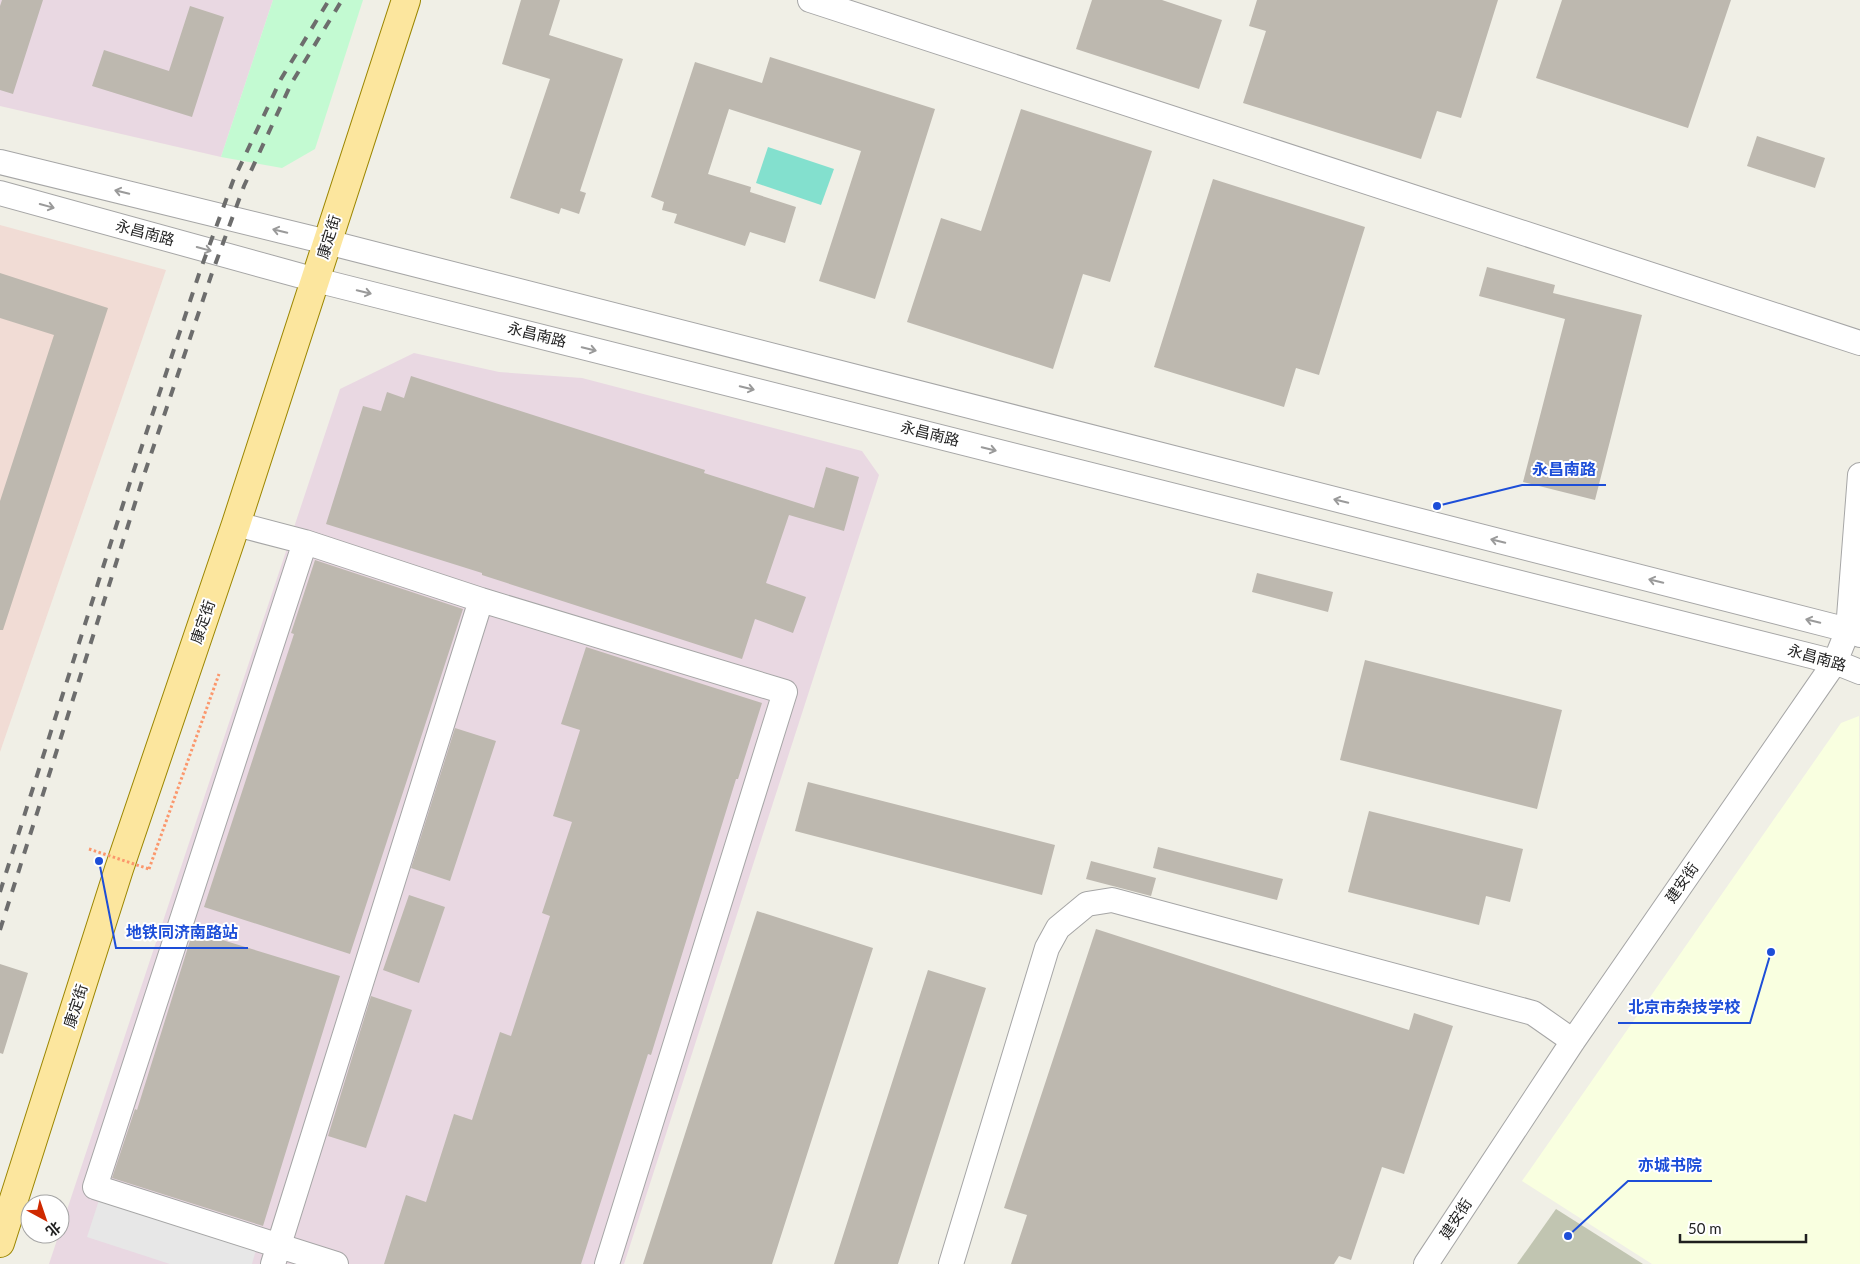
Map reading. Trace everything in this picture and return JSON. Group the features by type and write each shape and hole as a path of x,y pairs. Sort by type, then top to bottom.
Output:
{"main road":[{"name":"康定街","path":"0,1243 119,869 236,524 406,0"}],"street":[{"path":"810,0 1860,343"},
{"path":"0,162 327,242 1854,632"},
{"name":"永昌南路","path":"0,193 316,280 1835,662 1860,672"},
{"name":"建安街","path":"1426,1264 1573,1041 1854,632 1860,475"},
{"path":"236,524 305,542 480,600 785,692 607,1264"},
{"path":"305,542 95,1187 276,1254 336,1264"},
{"path":"276,1254 480,600"},
{"path":"951,1264 1047,948 1058,928 1087,904 1112,900 1533,1013 1573,1041"}],"path":[{"path":"90,848 149,869 218,674"}],"shaded area":[{"path":"0,0 273,0 221,157 0,106"},
{"path":"768,147 834,169 821,205 756,183"},
{"path":"0,225 166,270 0,752"},
{"path":"414,353 499,372 582,378 862,451 879,475 624,1264 49,1264 56,1244 70,1244 70,1201 340,389"},
{"path":"1859,716 1860,1264 1652,1264 1522,1181 1841,723"},
{"path":"99,1200 256,1250 252,1264 170,1264 87,1237"},
{"path":"1556,1209 1643,1264 1517,1264"}],"green space":[{"path":"273,0 363,0 315,149 282,168 221,157"}],"building":[{"path":"2,0 43,0 13,94 0,90 0,6"},
{"path":"521,0 560,0 549,35 623,59 580,191 586,193 579,214 561,208 559,214 510,198 550,79 502,64"},
{"path":"1092,0 1162,0 1222,20 1199,89 1076,49"},
{"path":"1257,0 1498,0 1461,118 1437,111 1421,159 1243,103 1266,31 1249,26"},
{"path":"1562,0 1731,0 1688,128 1536,78"},
{"path":"190,6 224,17 192,117 92,86 104,50 169,71"},
{"path":"770,57 935,109 875,299 819,281 861,151 729,109 708,174 751,187 750,192 796,207 785,243 750,232 745,246 674,223 677,214 662,210 664,202 651,197 695,62 762,83"},
{"path":"1021,109 1152,151 1110,282 1083,274 1053,369 907,322 941,218 981,231"},
{"path":"1757,136 1825,158 1815,188 1747,166"},
{"path":"1213,179 1365,227 1319,375 1296,368 1284,407 1154,367"},
{"path":"1487,267 1555,285 1553,293 1642,315 1595,500 1523,482 1565,319 1479,296"},
{"path":"0,273 108,308 3,630 0,630 0,501 54,335 0,318"},
{"path":"411,376 705,470 704,473 814,508 826,467 859,477 844,531 789,515 766,583 806,597 793,633 755,619 742,659 482,575 482,573 326,524 363,406 381,411 387,392 404,398"},
{"path":"315,560 463,609 350,954 204,907 294,634 291,633"},
{"path":"1257,573 1333,592 1328,612 1252,592"},
{"path":"586,647 762,703 738,779 736,779 651,1055 648,1054 581,1264 384,1264 406,1195 426,1202 454,1114 472,1120 500,1032 511,1036 550,916 542,913 572,822 553,816 580,730 561,724"},
{"path":"1365,660 1562,710 1537,809 1340,760"},
{"path":"455,728 496,741 450,881 411,868"},
{"path":"808,782 1055,845 1042,895 795,831"},
{"path":"1369,811 1523,849 1510,902 1486,896 1479,925 1348,892"},
{"path":"1158,847 1283,879 1277,900 1153,868"},
{"path":"1091,861 1156,878 1151,896 1086,879"},
{"path":"409,895 445,907 419,983 383,970"},
{"path":"757,911 873,948 772,1264 643,1264"},
{"path":"1096,929 1409,1030 1414,1013 1453,1026 1404,1174 1382,1167 1351,1260 1339,1256 1334,1264 1011,1264 1027,1215 1004,1208"},
{"path":"193,931 340,976 263,1226 112,1178 135,1109 137,1110"},
{"path":"0,964 28,973 3,1054 0,1053"},
{"path":"928,970 986,988 898,1264 834,1264"},
{"path":"371,996 412,1010 366,1148 328,1136"}],"railway":[{"path":"0,892 133,473 200,271 233,181 281,79 329,0"},
{"path":"0,930 143,478 212,273 244,186 291,84 342,0"}],"place":[{"name":"永昌南路","path":"1437,506"},
{"name":"地铁同济南路站","path":"99,861"},
{"name":"北京市杂技学校","path":"1771,952"},
{"name":"亦城书院","path":"1568,1236"}]}
